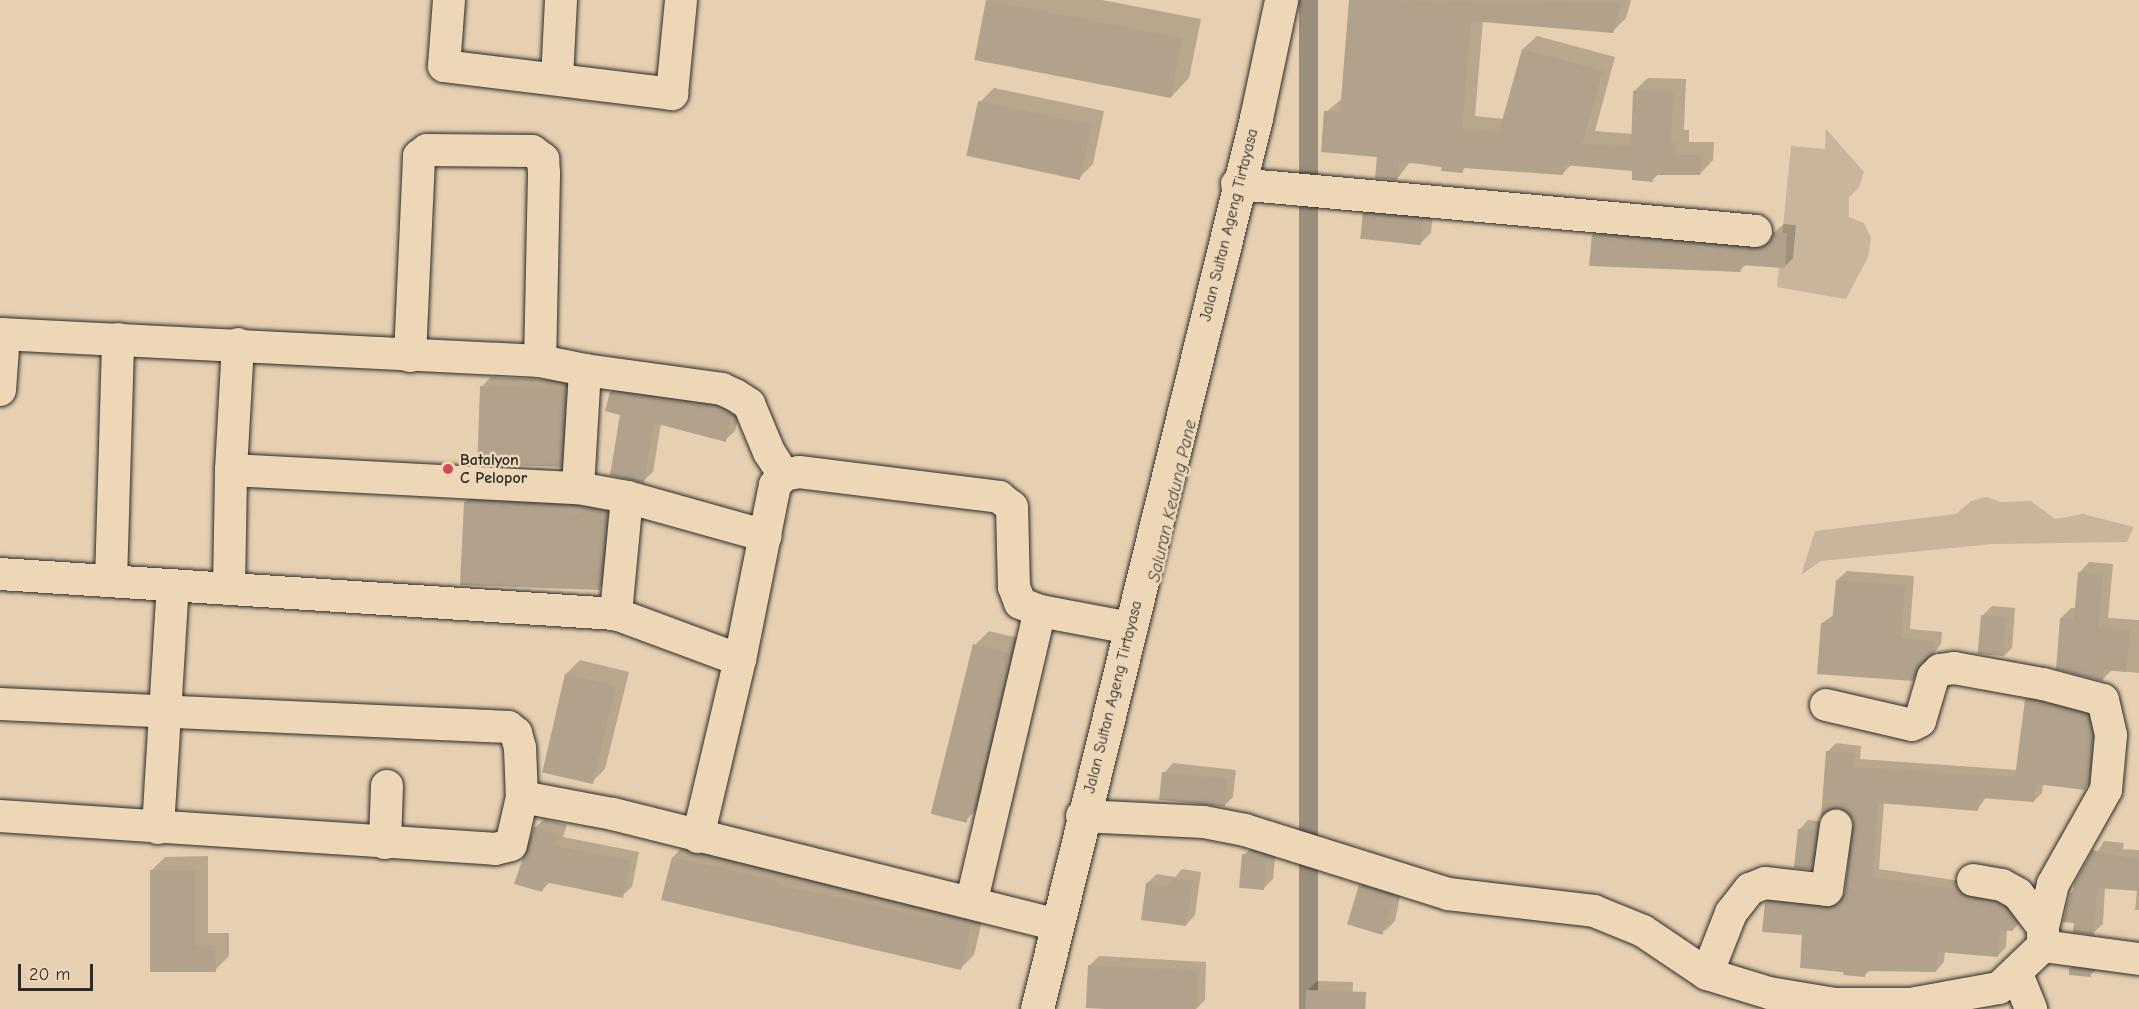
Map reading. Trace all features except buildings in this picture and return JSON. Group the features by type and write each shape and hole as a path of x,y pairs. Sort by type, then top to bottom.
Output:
{"main road":[{"name":"Jalan Sultan Ageng Tirtayasa","path":"1037,1009 1055,924 1090,816 1130,628 1243,184 1281,0"}],"street":[{"path":"449,0 444,66 672,94 681,0"},
{"path":"557,80 561,0"},
{"path":"410,356 419,156 427,150 532,151 543,159 544,174 540,361"},
{"path":"1243,184 1756,231"},
{"path":"0,390 2,334 238,344 410,356 540,361 585,370 722,389 735,395 749,404 784,476"},
{"path":"111,581 118,339"},
{"path":"229,589 231,470 238,344"},
{"path":"578,488 585,370"},
{"path":"231,470 578,488 627,497 766,536"},
{"path":"698,837 740,660 775,485 784,476 799,472 999,497 1012,507 1014,587 1020,603 1040,611 1130,628"},
{"path":"616,614 627,497"},
{"path":"0,574 616,614 740,660"},
{"path":"158,828 167,712 172,586"},
{"path":"972,900 1040,611"},
{"path":"1090,816 1193,821 1245,830 1448,894 1594,912 1643,931 1707,974 1769,993 1835,1004 1941,1005 1999,988 2017,974 2043,936 2053,884 2106,790 2111,735 2103,700 2043,684 1954,668 1940,670 1932,677 1920,721 1912,725 1826,705"},
{"path":"0,704 508,727 516,733 520,748 522,797 511,845 495,849 0,816"},
{"path":"385,843 387,786"},
{"path":"522,797 613,814 698,837 972,900 1055,924"},
{"path":"1707,974 1722,929 1750,888 1765,883 1827,890 1836,826"},
{"path":"1973,880 2002,885 2018,894 2043,936 2139,959"},
{"path":"2017,974 2031,1009"}],"shaded area":[{"path":"1299,0 1318,0 1318,1009 1299,1009"},
{"path":"1826,129 1864,172 1859,187 1849,198 1849,217 1864,223 1871,238 1868,257 1846,299 1777,287 1791,146 1825,149"},
{"path":"1986,497 2001,502 2031,501 2055,519 2083,514 2134,527 2127,542 1992,544 1821,561 1801,575 1815,531 1956,514 1971,501"}],"place":[{"name":"Batalyon C Pelopor","path":"448,469"}],"water label":[{"name":"Saluran Kedung Pane","path":"1173,501"}]}
